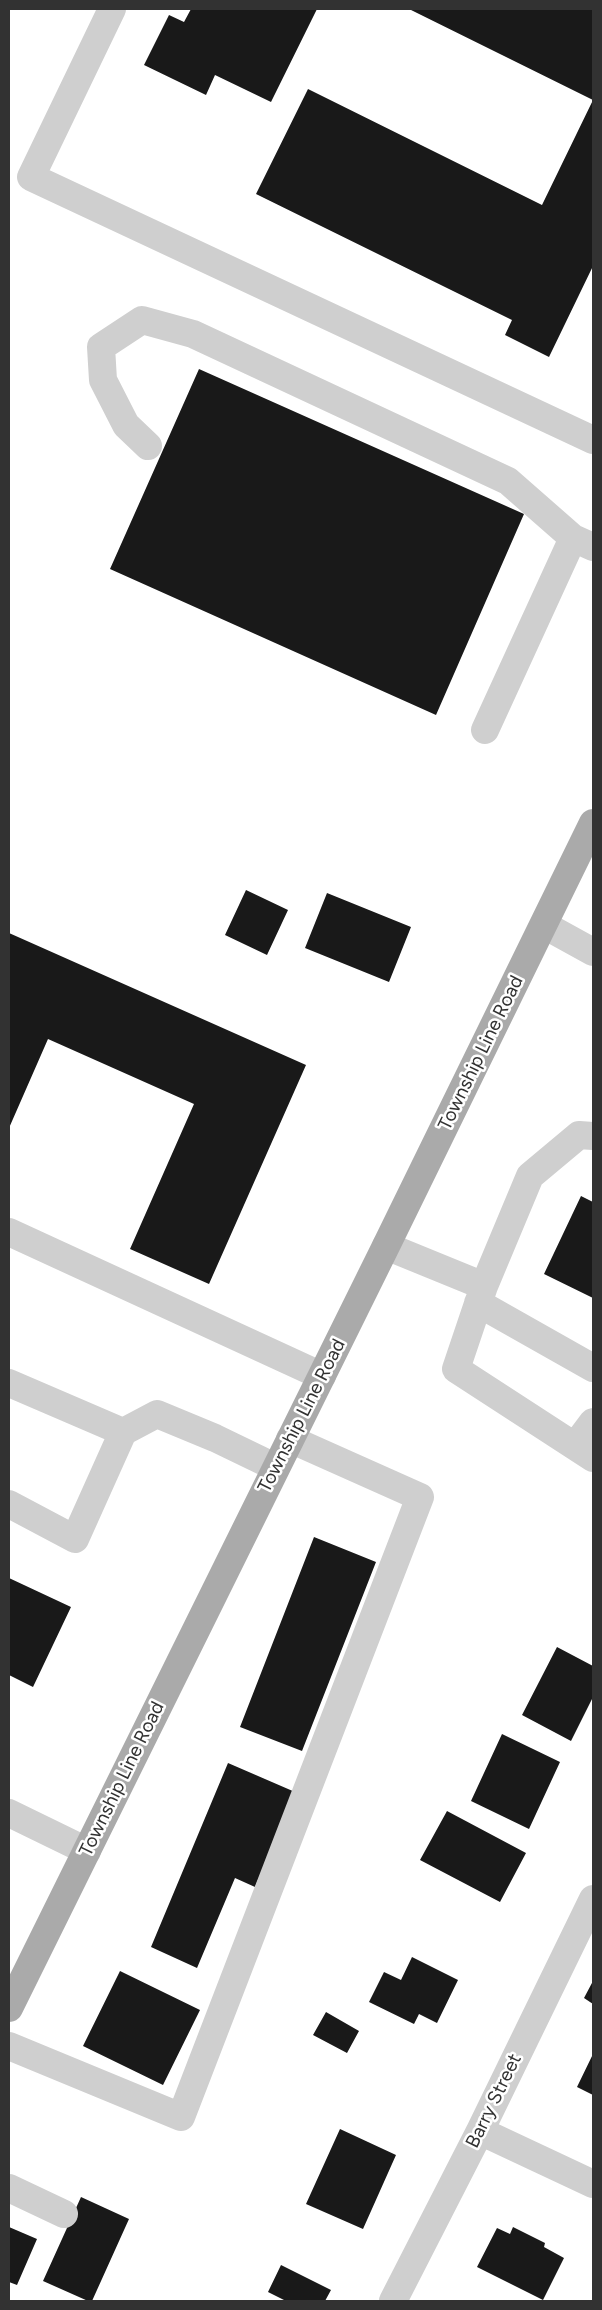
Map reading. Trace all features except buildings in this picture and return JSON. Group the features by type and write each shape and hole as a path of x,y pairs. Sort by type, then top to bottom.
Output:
{"main road":[{"name":"Township Line Road","path":"9,2008 593,823"}],"street":[{"path":"112,9 31,176 593,440"},
{"path":"148,446 126,426 103,380 101,347 142,320 193,334 508,481 583,542 486,730"},
{"path":"544,925 593,952"},
{"path":"593,1136 579,1135 530,1176 481,1295 456,1369 584,1452 593,1422"},
{"path":"9,1232 322,1376"},
{"path":"386,1246 481,1295 593,1368"},
{"path":"9,1383 123,1432"},
{"path":"9,1504 75,1539 123,1432 157,1414 275,1467"},
{"path":"9,2046 182,2117 420,1497 290,1439"},
{"path":"9,1813 87,1851"},
{"name":"Barry Street","path":"393,2301 480,2131 593,1899"},
{"path":"480,2131 593,2184"},
{"path":"9,2188 64,2214"}]}
